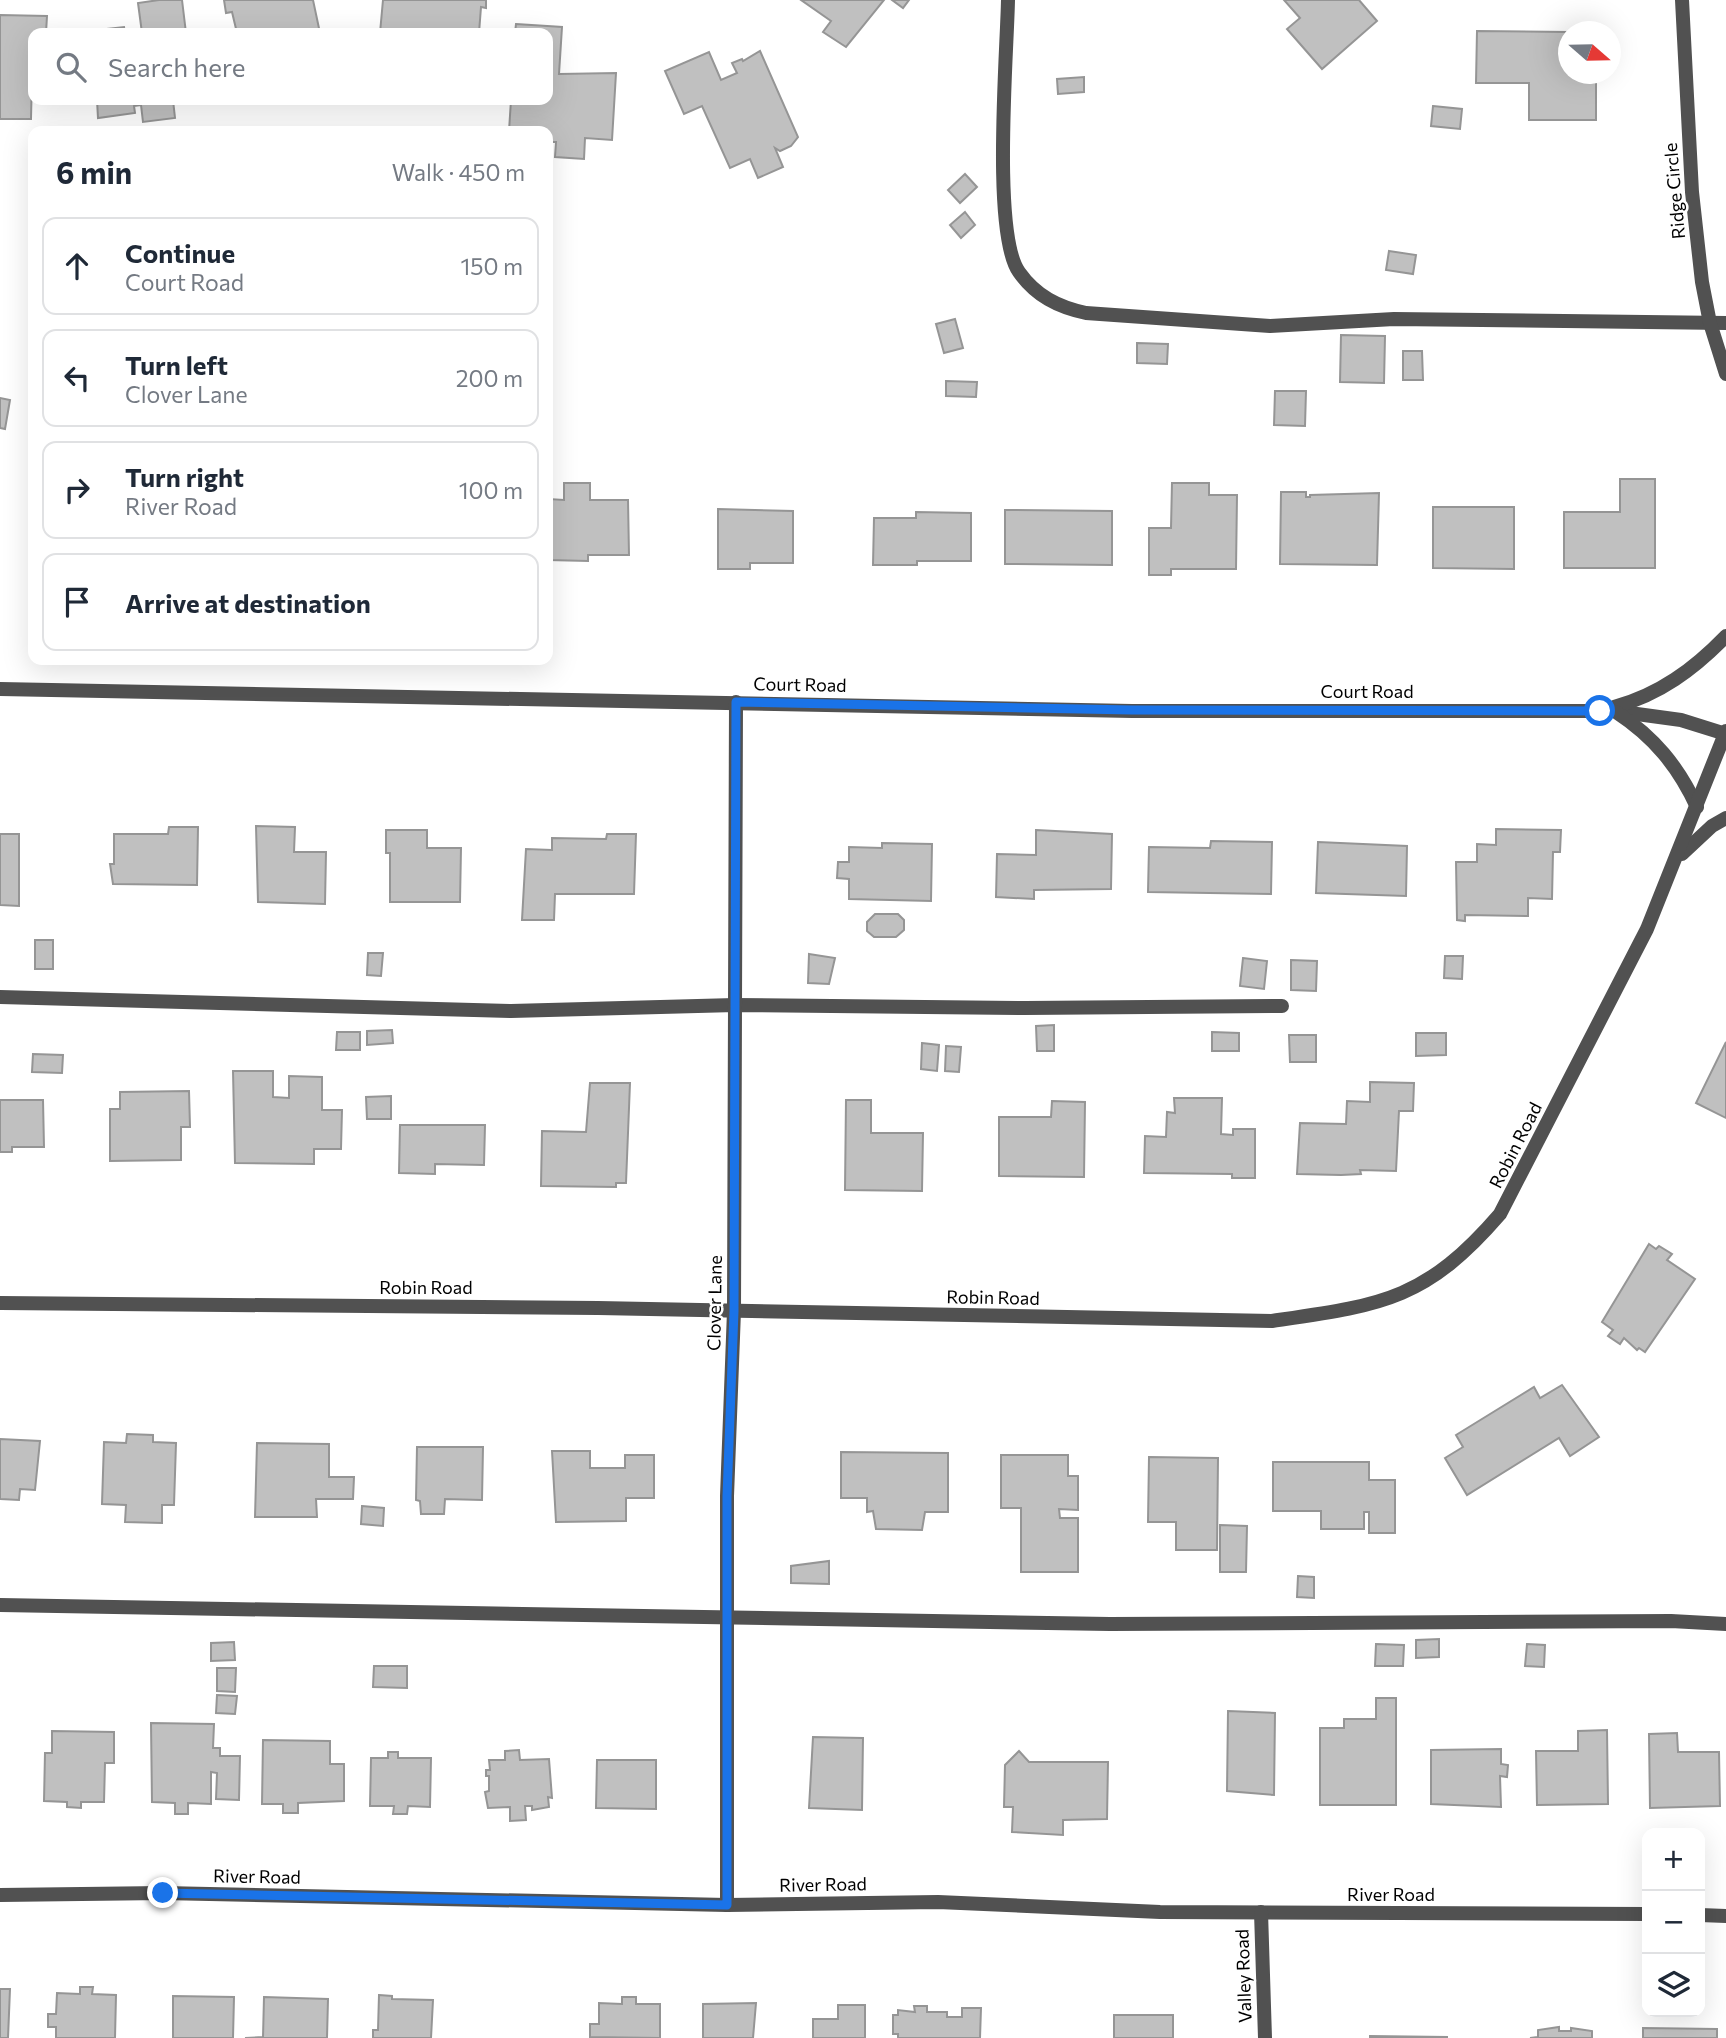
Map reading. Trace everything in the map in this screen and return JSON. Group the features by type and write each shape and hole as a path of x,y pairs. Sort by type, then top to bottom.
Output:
{"street":[{"path":"1008,0 1003,180 1006,243 1024,278 1037,293 1062,308 1086,313 1270,326 1394,319 1726,323"},
{"name":"Ridge Circle","path":"1682,0 1692,192 1710,323 1726,374"},
{"name":"Court Road","path":"1607,711 1681,677 1726,636"},
{"name":"Court Road","path":"0,689 1132,710 1607,711 1681,720 1726,733"},
{"name":"Clover Lane","path":"727,1905 727,1619 734,1311 736,702"},
{"path":"1607,711 1637,726 1673,763 1697,807"},
{"name":"Robin Road","path":"0,1303 734,1311 1272,1321 1364,1307 1431,1280 1469,1250 1500,1214 1647,929 1726,733"},
{"path":"1675,863 1692,843 1726,818"},
{"path":"0,997 511,1012 735,1005 1025,1008 1282,1006"},
{"path":"0,1605 1110,1624 1671,1621 1726,1624"},
{"name":"River Road","path":"0,1895 163,1893 727,1905 938,1902 1160,1912 1642,1914"},
{"name":"Valley Road","path":"1261,1912 1265,2038"},
{"path":"1705,1915 1726,1916"}],"building":[{"path":"182,0 185,28 141,28 138,3"},
{"path":"224,0 313,0 319,28 236,28 232,12 226,13"},
{"path":"383,0 486,0 486,8 481,7 479,28 380,28"},
{"path":"801,0 884,0 846,47 823,32 831,21"},
{"path":"892,0 909,0 903,8"},
{"path":"1284,0 1359,0 1377,21 1322,69 1287,29 1300,18"},
{"path":"0,15 47,16 46,28 28,28 28,105 31,105 31,119 0,119"},
{"path":"516,24 562,27 559,74 616,73 612,140 585,138 584,159 555,157 553,126 509,126 511,105 553,105 553,28 516,28"},
{"path":"1477,31 1558,32 1558,84 1596,84 1596,120 1529,120 1529,83 1476,83"},
{"path":"760,51 798,137 791,146 780,151 775,148 783,167 758,178 750,159 730,168 702,106 684,114 665,71 709,52 721,80 737,73 732,63 742,59 743,61"},
{"path":"1084,77 1084,92 1058,94 1057,79"},
{"path":"97,105 141,105 134,106 135,113 98,118"},
{"path":"141,105 174,105 175,118 143,122"},
{"path":"1433,106 1462,109 1460,129 1431,126"},
{"path":"965,174 977,187 960,203 948,190"},
{"path":"965,212 975,225 961,238 950,225"},
{"path":"1389,251 1416,255 1413,274 1386,270"},
{"path":"955,319 963,348 944,353 936,324"},
{"path":"1341,335 1385,336 1384,383 1340,382"},
{"path":"1137,343 1168,344 1167,364 1137,363"},
{"path":"1403,351 1422,351 1423,380 1403,380"},
{"path":"946,381 977,382 976,397 946,396"},
{"path":"1275,391 1306,391 1305,426 1274,425"},
{"path":"0,398 10,400 5,429 0,428"},
{"path":"1620,479 1655,479 1655,568 1564,568 1564,512 1620,512"},
{"path":"564,483 590,483 590,500 628,500 629,555 588,555 588,561 553,560 553,499 564,500"},
{"path":"1172,483 1209,483 1209,495 1237,495 1236,569 1171,569 1171,575 1149,575 1149,528 1171,528"},
{"path":"1281,492 1306,492 1306,497 1379,493 1377,565 1280,564"},
{"path":"1433,507 1514,507 1514,569 1433,568"},
{"path":"718,509 793,511 793,563 750,563 750,569 718,569"},
{"path":"1005,510 1112,511 1112,565 1005,564"},
{"path":"916,512 971,513 971,561 917,561 917,565 873,565 874,518 916,518"},
{"path":"256,826 295,827 294,852 326,852 325,904 258,902"},
{"path":"169,827 198,827 197,885 113,884 110,864 114,864 114,834 168,834"},
{"path":"1496,829 1561,830 1560,852 1553,852 1552,899 1528,898 1528,916 1465,915 1465,921 1457,920 1456,862 1477,862 1477,844 1496,845"},
{"path":"386,830 427,830 427,848 461,848 460,902 390,902 390,853 386,853"},
{"path":"1036,830 1112,834 1111,889 1034,890 1034,899 996,897 997,854 1036,855"},
{"path":"0,834 19,834 19,906 0,905"},
{"path":"607,834 636,834 634,894 555,894 554,920 522,920 526,849 552,850 552,838 606,839"},
{"path":"1211,841 1272,842 1271,894 1148,892 1149,847 1210,848"},
{"path":"1318,842 1407,846 1406,896 1316,893"},
{"path":"882,843 932,844 931,901 849,899 849,879 837,878 838,862 849,862 849,847 882,848"},
{"path":"875,914 898,914 904,920 904,930 896,937 874,937 867,931 867,922"},
{"path":"35,940 53,940 53,969 35,969"},
{"path":"368,953 383,953 381,976 367,975"},
{"path":"809,954 835,958 829,984 808,983"},
{"path":"1445,956 1463,956 1462,979 1444,978"},
{"path":"1243,958 1267,961 1264,989 1240,986"},
{"path":"1291,960 1317,961 1316,991 1291,990"},
{"path":"1054,1025 1054,1051 1037,1051 1036,1026"},
{"path":"392,1030 393,1043 367,1045 367,1031"},
{"path":"337,1032 360,1032 360,1050 336,1050"},
{"path":"1212,1032 1239,1033 1239,1051 1212,1051"},
{"path":"1416,1033 1446,1033 1446,1055 1416,1056"},
{"path":"1289,1035 1316,1035 1316,1062 1290,1062"},
{"path":"1726,1042 1726,1118 1696,1103"},
{"path":"922,1043 939,1045 937,1071 921,1069"},
{"path":"946,1046 961,1047 959,1072 945,1071"},
{"path":"33,1054 63,1055 62,1073 32,1072"},
{"path":"233,1071 273,1071 273,1097 289,1098 289,1076 322,1077 322,1110 342,1110 341,1149 314,1149 314,1164 235,1163"},
{"path":"1370,1082 1414,1083 1413,1111 1399,1111 1396,1171 1360,1170 1361,1174 1341,1175 1297,1174 1300,1123 1346,1124 1347,1101 1370,1102"},
{"path":"590,1083 630,1083 626,1183 616,1183 616,1187 541,1186 542,1131 586,1132"},
{"path":"189,1091 190,1127 181,1127 181,1160 110,1161 110,1109 120,1109 120,1092"},
{"path":"391,1096 391,1119 367,1119 366,1097"},
{"path":"1174,1098 1222,1098 1221,1134 1233,1135 1233,1129 1255,1129 1255,1178 1232,1178 1232,1174 1144,1173 1145,1136 1166,1137 1167,1112 1175,1113"},
{"path":"0,1100 43,1100 44,1147 12,1147 12,1152 0,1152"},
{"path":"846,1100 871,1100 871,1133 923,1133 922,1191 845,1190"},
{"path":"1052,1101 1085,1102 1084,1177 999,1176 999,1117 1051,1117"},
{"path":"400,1125 485,1125 484,1165 435,1164 435,1174 399,1173"},
{"path":"1649,1244 1656,1249 1659,1246 1672,1254 1667,1260 1695,1279 1645,1352 1639,1348 1637,1350 1624,1338 1620,1344 1608,1336 1613,1330 1602,1322"},
{"path":"1562,1385 1599,1437 1570,1456 1559,1438 1467,1495 1445,1458 1463,1447 1456,1435 1534,1387 1540,1398"},
{"path":"127,1434 153,1435 153,1442 176,1443 174,1505 162,1505 162,1523 125,1522 126,1505 102,1504 104,1442 126,1443"},
{"path":"0,1439 40,1441 35,1490 20,1489 19,1500 0,1499"},
{"path":"257,1443 329,1444 329,1477 354,1477 353,1499 316,1499 317,1517 255,1517"},
{"path":"417,1447 483,1447 482,1500 445,1499 444,1514 421,1514 420,1501 416,1500"},
{"path":"552,1451 590,1451 590,1468 625,1468 625,1455 654,1455 654,1498 626,1498 626,1521 556,1522"},
{"path":"841,1452 948,1453 948,1512 925,1512 922,1530 876,1529 873,1511 867,1512 867,1498 841,1498"},
{"path":"1001,1455 1068,1455 1068,1476 1078,1476 1078,1510 1059,1509 1060,1518 1078,1518 1078,1572 1021,1572 1021,1508 1001,1508"},
{"path":"1149,1457 1218,1458 1217,1550 1176,1550 1176,1522 1148,1522"},
{"path":"1273,1462 1369,1462 1369,1480 1395,1480 1395,1533 1369,1533 1369,1512 1364,1512 1364,1529 1321,1529 1321,1511 1273,1511"},
{"path":"362,1506 384,1508 383,1526 361,1524"},
{"path":"1220,1525 1247,1526 1246,1572 1220,1572"},
{"path":"829,1561 829,1584 791,1583 791,1566"},
{"path":"1298,1576 1314,1577 1314,1598 1297,1597"},
{"path":"1439,1639 1439,1657 1416,1658 1416,1640"},
{"path":"234,1642 235,1660 211,1661 211,1643"},
{"path":"1376,1644 1404,1645 1403,1666 1375,1666"},
{"path":"1527,1644 1545,1645 1544,1667 1525,1666"},
{"path":"374,1666 407,1666 407,1688 373,1687"},
{"path":"217,1668 236,1668 235,1692 217,1691"},
{"path":"217,1695 237,1696 235,1714 216,1713"},
{"path":"1376,1698 1396,1698 1396,1805 1320,1805 1320,1728 1344,1728 1344,1719 1376,1719"},
{"path":"1228,1711 1275,1713 1274,1795 1227,1791"},
{"path":"151,1723 214,1724 213,1748 220,1748 220,1756 240,1756 239,1800 216,1799 217,1773 211,1772 211,1804 188,1803 188,1814 175,1814 175,1803 152,1802"},
{"path":"1607,1730 1608,1804 1537,1805 1536,1751 1578,1751 1578,1731"},
{"path":"52,1731 114,1732 114,1763 105,1763 104,1802 81,1802 81,1808 67,1807 67,1802 44,1801 45,1753 52,1753"},
{"path":"1677,1733 1678,1752 1719,1752 1720,1806 1650,1808 1649,1734"},
{"path":"813,1737 863,1738 862,1810 809,1808"},
{"path":"263,1740 330,1741 330,1764 344,1764 344,1801 298,1803 298,1813 283,1813 283,1804 262,1804"},
{"path":"1501,1749 1501,1764 1508,1765 1507,1777 1500,1776 1501,1807 1431,1804 1431,1750"},
{"path":"519,1750 520,1760 549,1759 552,1798 548,1797 549,1807 532,1810 532,1806 525,1806 526,1820 510,1821 510,1807 488,1808 485,1792 489,1791 489,1776 486,1776 486,1770 490,1770 489,1760 505,1760 505,1751"},
{"path":"1019,1751 1029,1762 1108,1762 1107,1819 1063,1820 1063,1835 1012,1832 1013,1807 1004,1807 1005,1765"},
{"path":"388,1752 398,1752 398,1758 431,1758 430,1807 408,1806 407,1814 393,1814 394,1806 370,1806 371,1758 388,1758"},
{"path":"597,1760 656,1760 656,1809 596,1808"},
{"path":"80,1987 93,1987 92,1994 116,1995 115,2038 56,2038 56,2027 48,2027 48,2014 56,2014 57,1993 80,1994"},
{"path":"0,1989 10,1989 8,2038 0,2038"},
{"path":"379,1995 392,1996 392,1999 433,2000 431,2038 373,2038 373,2030 378,2030"},
{"path":"173,1996 234,1997 233,2038 173,2038"},
{"path":"264,1997 328,1999 327,2038 245,2038 263,2037"},
{"path":"622,1997 636,1997 636,2004 660,2004 660,2038 590,2037 590,2024 599,2024 599,2003 622,2004"},
{"path":"756,2003 753,2038 703,2038 703,2004"},
{"path":"838,2005 865,2005 865,2038 813,2038 813,2019 838,2019"},
{"path":"914,2006 927,2006 927,2012 947,2012 947,2017 962,2017 962,2008 981,2008 980,2038 898,2038 898,2034 893,2034 893,2015 898,2015 898,2010 915,2012"},
{"path":"1114,2015 1173,2015 1173,2038 1114,2038"},
{"path":"1559,2027 1559,2031 1571,2031 1571,2028 1592,2031 1592,2038 1530,2038 1538,2037 1538,2030"},
{"path":"1643,2028 1717,2029 1717,2038 1643,2038"},
{"path":"1370,2036 1448,2037 1370,2038"}],"route":[{"path":"163,1893 727,1905 727,1496 734,1311 736,702 1132,710 1600,711"}]}
